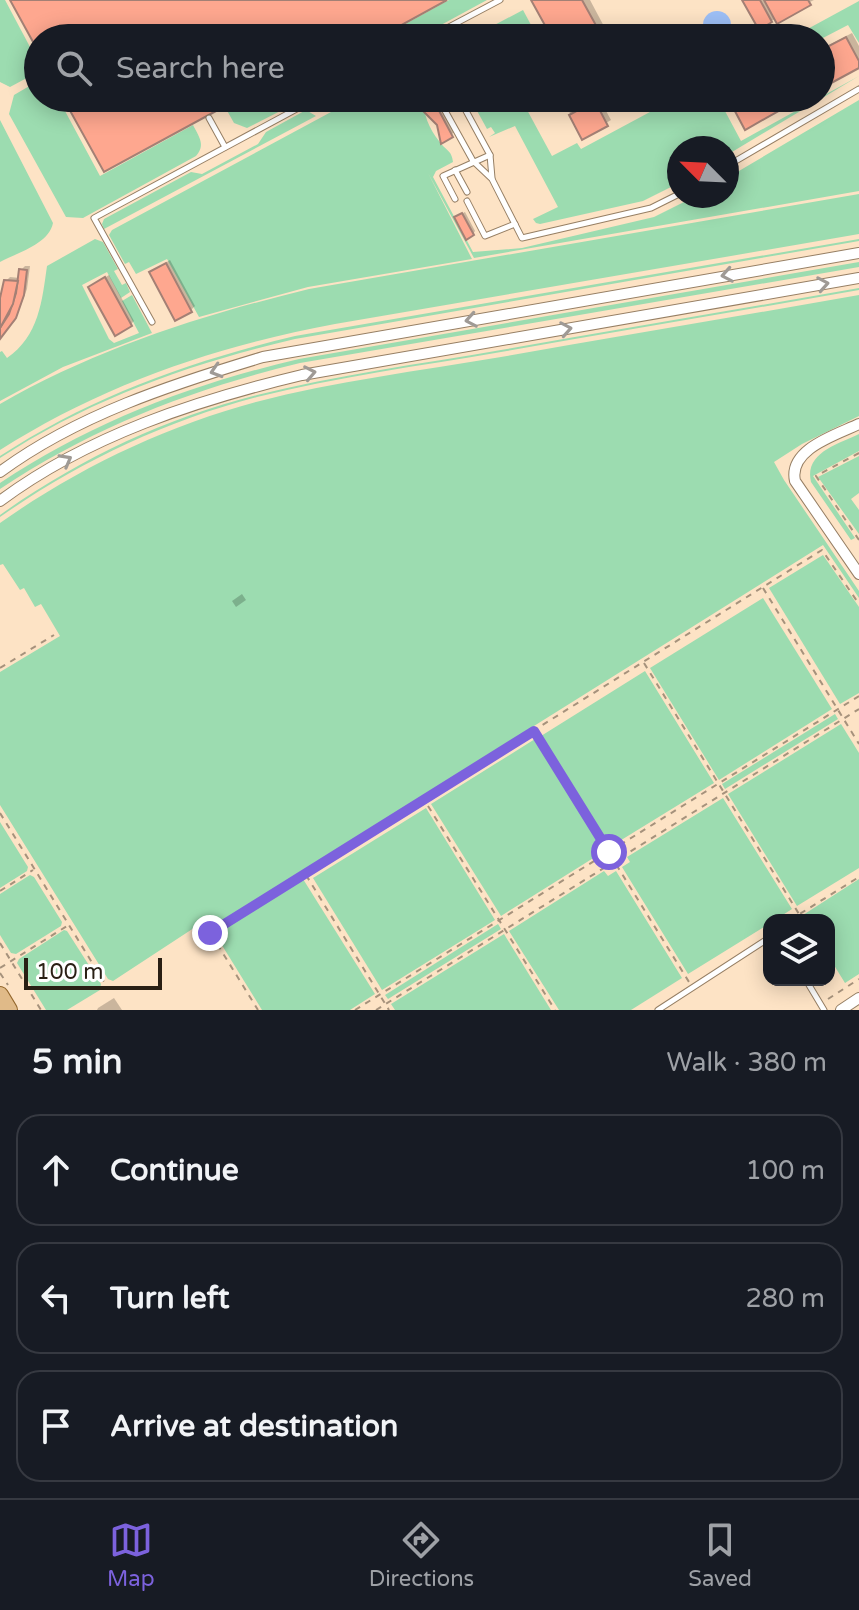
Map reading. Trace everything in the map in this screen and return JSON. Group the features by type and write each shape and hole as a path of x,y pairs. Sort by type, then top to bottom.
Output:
{"main road":[{"path":"0,995 9,1010"}],"street":[{"path":"0,472 17,459 114,409 197,377 263,357 859,253"},
{"path":"0,501 19,487 100,443 139,425 239,390 302,375 859,278"},
{"path":"859,424 813,447 800,457 793,473 795,481 859,574"},
{"path":"841,1010 859,998"}],"lane":[{"path":"455,24 500,0"},
{"path":"835,103 859,89"},
{"path":"152,322 94,218 291,112"},
{"path":"446,112 473,161 492,179 522,238 651,208 667,200"},
{"path":"467,112 490,155 492,179"},
{"path":"739,159 820,112"},
{"path":"209,118 225,147"},
{"path":"455,199 443,177 490,155"},
{"path":"455,170 467,192"},
{"path":"467,201 485,236 515,224"},
{"path":"658,1010 763,942"},
{"path":"810,986 822,1007"}],"path":[{"path":"859,453 816,476 859,540"},
{"path":"258,1010 208,934 822,550 859,604"},
{"path":"762,588 859,744"},
{"path":"0,668 54,635"},
{"path":"643,662 799,914 859,877"},
{"path":"355,1010 859,696"},
{"path":"376,1010 859,709"},
{"path":"534,731 689,983"},
{"path":"428,806 555,1010"},
{"path":"0,814 104,982"},
{"path":"0,891 35,869"},
{"path":"305,874 389,1010"},
{"path":"0,968 69,924"},
{"path":"0,943 41,1010"},
{"path":"822,1007 859,979"}],"green space":[{"path":"0,0 5,0 24,36 24,80 10,87 0,82"},
{"path":"449,0 487,0 443,24 405,24"},
{"path":"859,1 859,43 848,25 835,32 835,24 817,24"},
{"path":"523,10 530,24 496,24"},
{"path":"24,89 24,112 66,112 100,176 193,125 201,148 196,156 83,218 66,217 9,114 14,95"},
{"path":"859,100 859,191 474,258 428,173 472,259 308,287 199,317 167,259 136,274 129,262 125,264 109,235 112,230 331,112 425,112 435,136 450,152 453,162 436,171 433,177 473,252 522,248 654,217 672,208 739,208 739,171"},
{"path":"228,112 278,112 247,128 234,123"},
{"path":"302,112 316,116 104,229 104,219 191,172 202,174 258,144 266,132"},
{"path":"478,112 528,112 552,156 577,143 581,149 650,112 725,112 738,136 667,136 667,189 643,201 540,224 533,219 558,207 515,126 489,137 495,133 491,127 487,129"},
{"path":"799,112 739,148 739,137 741,141"},
{"path":"0,120 53,223 39,242 0,262"},
{"path":"859,194 859,234 335,324 247,344 119,387 0,450 0,404 112,350 229,310 309,289"},
{"path":"95,239 103,242 118,269 114,271 130,292 121,298 107,272 82,285 109,339 114,343 139,333 122,301 132,295 152,333 63,367 0,401 0,352 7,358 26,339 41,305 47,266"},
{"path":"859,239 295,339 218,359 142,385 69,418 0,458 34,435 69,416 142,383 217,357 295,336"},
{"path":"859,262 859,267 300,363 260,373 144,412 71,447 0,489 0,483 70,441 182,393 259,369 299,359"},
{"path":"859,288 348,378 257,397 189,418 123,446 60,479 0,517 29,495 60,476 123,443 189,416 257,395 348,376"},
{"path":"859,295 859,416 802,444 774,462 859,591 859,598 823,545 205,932 200,924 113,981 108,979 0,805 0,672 60,636 41,604 35,607 24,588 20,590 3,564 0,565 0,523 60,484 123,451 188,424 256,402 347,382"},
{"path":"859,434 859,451 813,476 855,538 851,540 811,482 810,472 824,451"},
{"path":"859,456 859,493 851,499 859,510 859,534 818,477"},
{"path":"823,555 859,607 859,693 840,704 769,588"},
{"path":"763,598 832,709 719,780 650,668"},
{"path":"645,671 714,783 618,842 615,837 607,843 541,736"},
{"path":"835,714 838,719 725,789 722,784"},
{"path":"841,724 859,753 859,868 797,906 728,794"},
{"path":"535,739 601,846 592,851 595,857 501,916 431,804"},
{"path":"723,798 792,909 784,914 763,914 763,928 688,974 622,867 630,862 627,857"},
{"path":"426,808 495,920 382,990 313,878"},
{"path":"0,822 28,867 27,871 0,888"},
{"path":"604,871 608,876 616,871 682,978 631,1010 559,1010 509,931"},
{"path":"30,875 62,922 61,926 16,954 11,953 0,935 0,894"},
{"path":"303,879 375,994 350,1010 262,1010 215,934"},
{"path":"859,879 859,974 845,983 835,967 835,914 805,914"},
{"path":"498,924 501,929 388,999 385,995"},
{"path":"64,930 101,984 100,990 67,1010 46,1010 17,963"},
{"path":"504,934 551,1010 395,1010 391,1004"}],"water":[{"path":"711,12 723,12 731,24 703,24"}],"building":[{"path":"10,0 447,0 403,24 24,26"},
{"path":"531,0 582,0 595,24 544,24"},
{"path":"742,0 760,0 772,22 756,24"},
{"path":"764,0 808,0 811,5 777,24"},
{"path":"846,37 859,61 859,68 835,81 835,43"},
{"path":"71,112 214,112 104,172"},
{"path":"424,112 440,112 453,137 441,144 437,125"},
{"path":"575,112 601,112 608,126 582,140 569,115"},
{"path":"735,112 777,112 745,130"},
{"path":"462,213 474,235 466,240 454,217"},
{"path":"166,263 192,312 175,321 149,272"},
{"path":"19,269 27,270 24,295 16,318 0,339 0,328 16,293"},
{"path":"105,277 132,326 115,336 88,287"},
{"path":"4,280 18,281 13,304 0,328 0,298"}],"route":[{"path":"210,933 534,731 609,852"}]}
